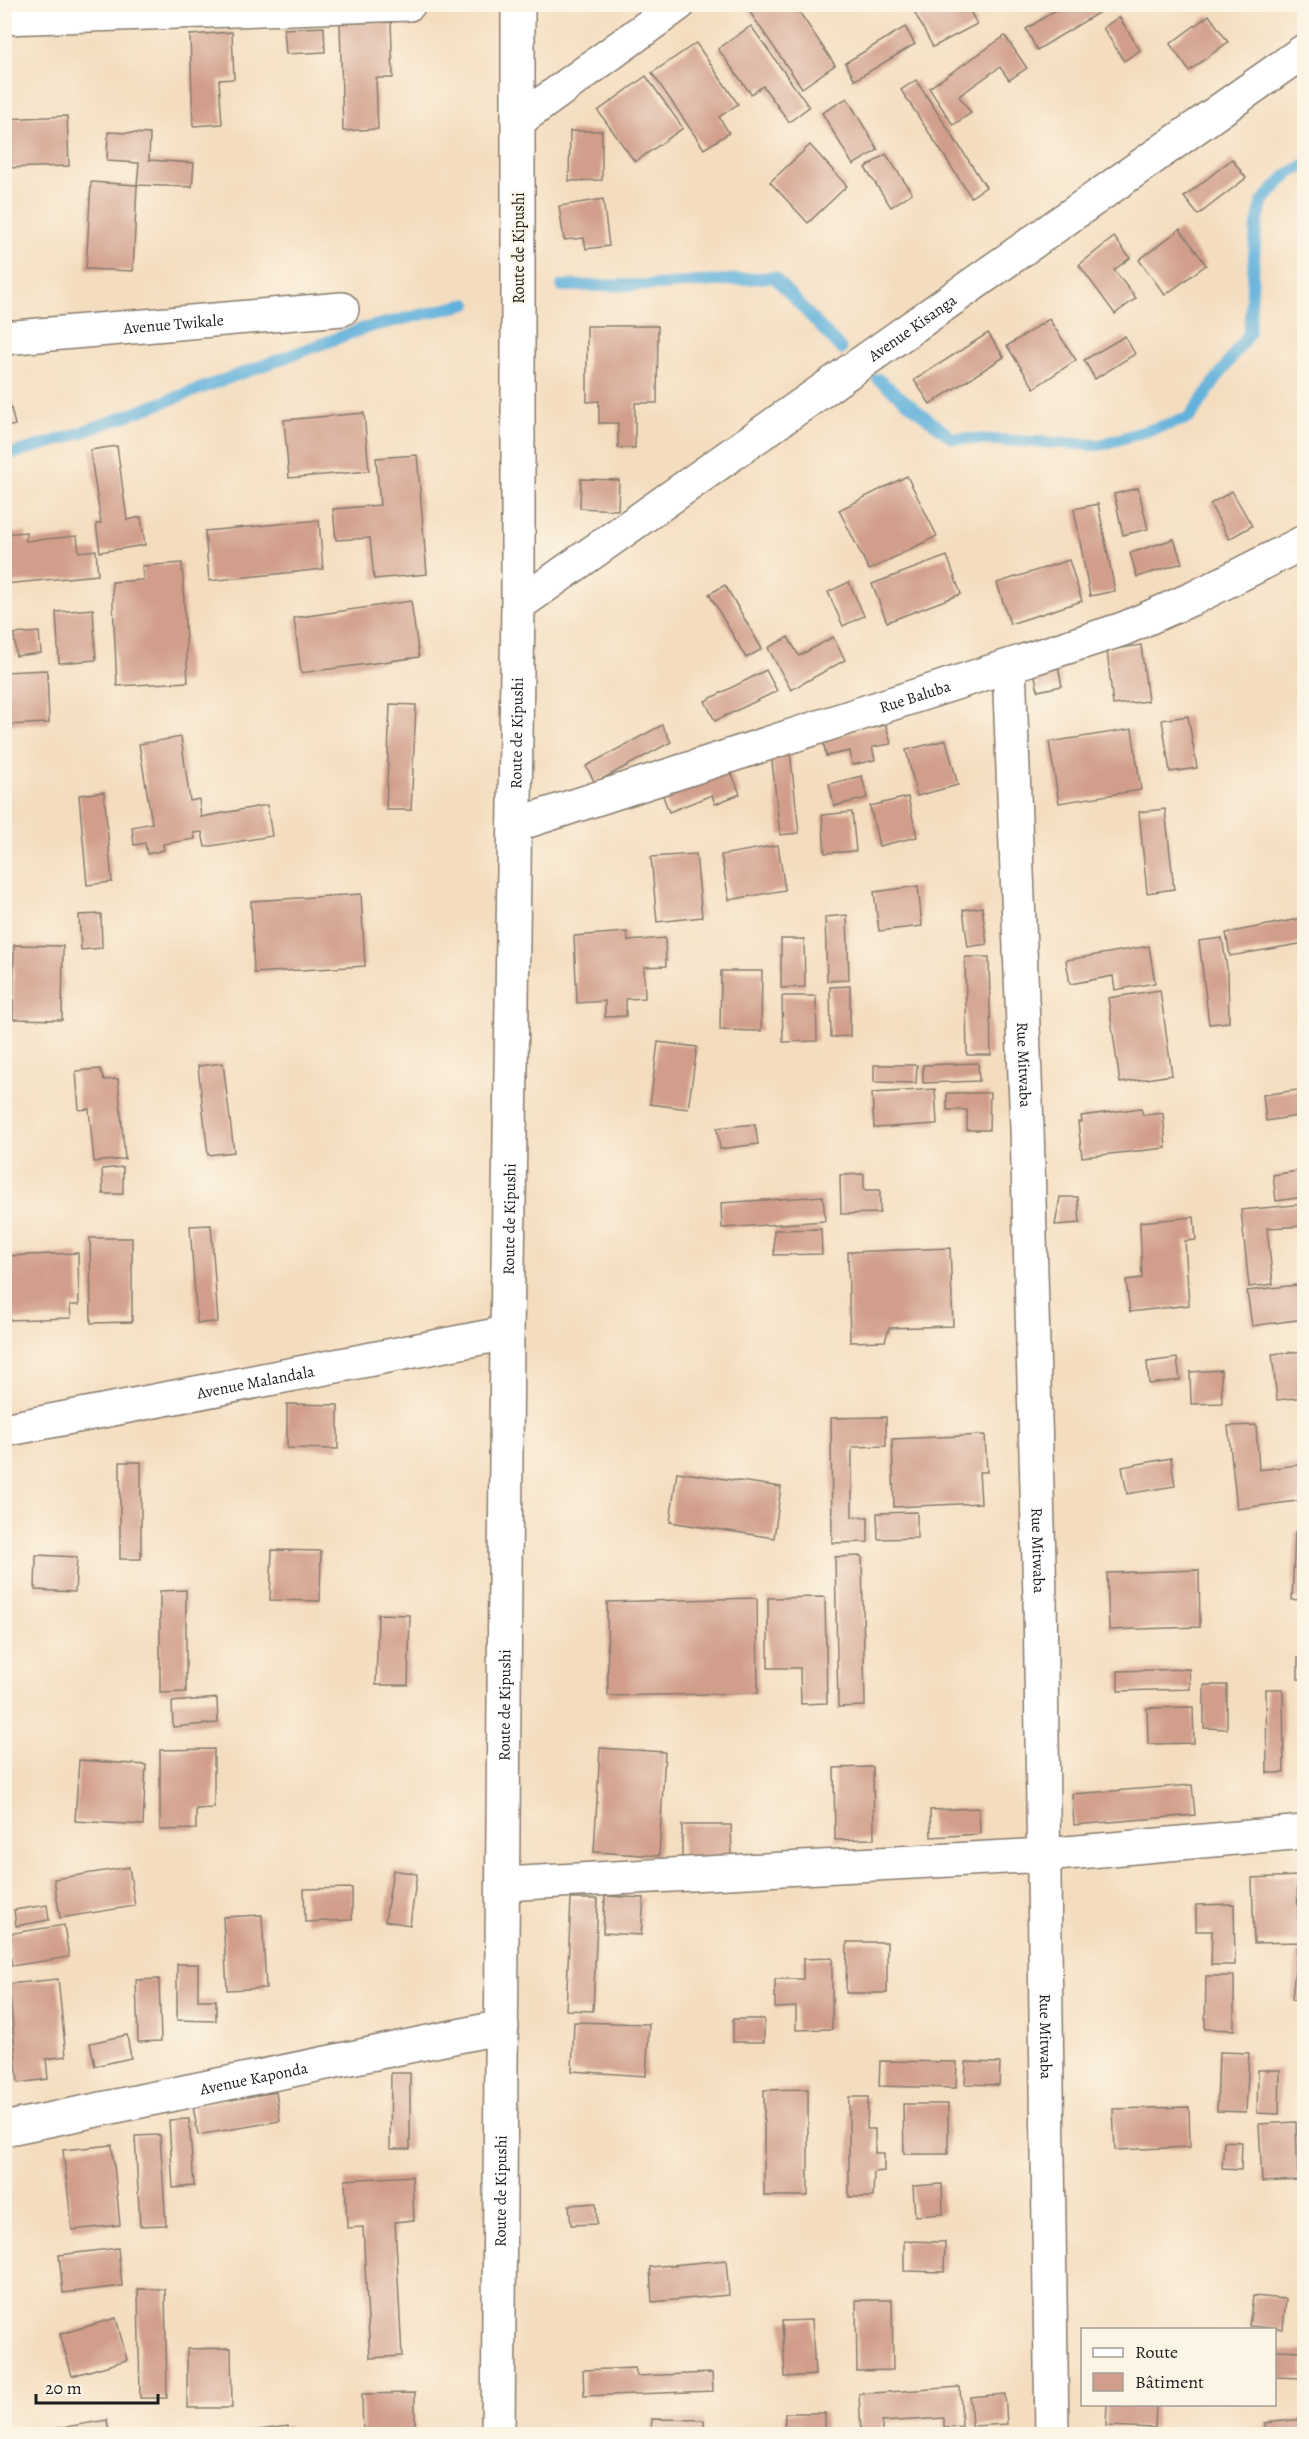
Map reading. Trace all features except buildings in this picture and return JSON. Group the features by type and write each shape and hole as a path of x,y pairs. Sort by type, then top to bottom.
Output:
{"main road":[{"path":"4,18 409,4"},
{"name":"Route de Kipushi","path":"498,2434 507,1333 518,605 518,4"},
{"path":"518,121 679,4"},
{"name":"Avenue Kisanga","path":"518,605 1305,51"},
{"name":"Avenue Twikale","path":"4,338 342,309"},
{"name":"Rue Baluba","path":"514,825 1123,629 1196,597 1305,542"},
{"name":"Rue Mitwaba","path":"1009,666 1028,1140 1040,1598 1052,2434"},
{"name":"Avenue Malandala","path":"4,1430 507,1333"},
{"path":"503,1884 1044,1854 1305,1832"},
{"name":"Avenue Kaponda","path":"4,2129 502,2027"}],"waterway":[{"path":"878,379 952,438 1100,445 1189,418 1249,333 1256,229 1262,202 1286,176 1304,165"},
{"path":"562,286 655,285 774,277 841,349"},
{"path":"4,456 66,438 365,328 467,304"}]}
